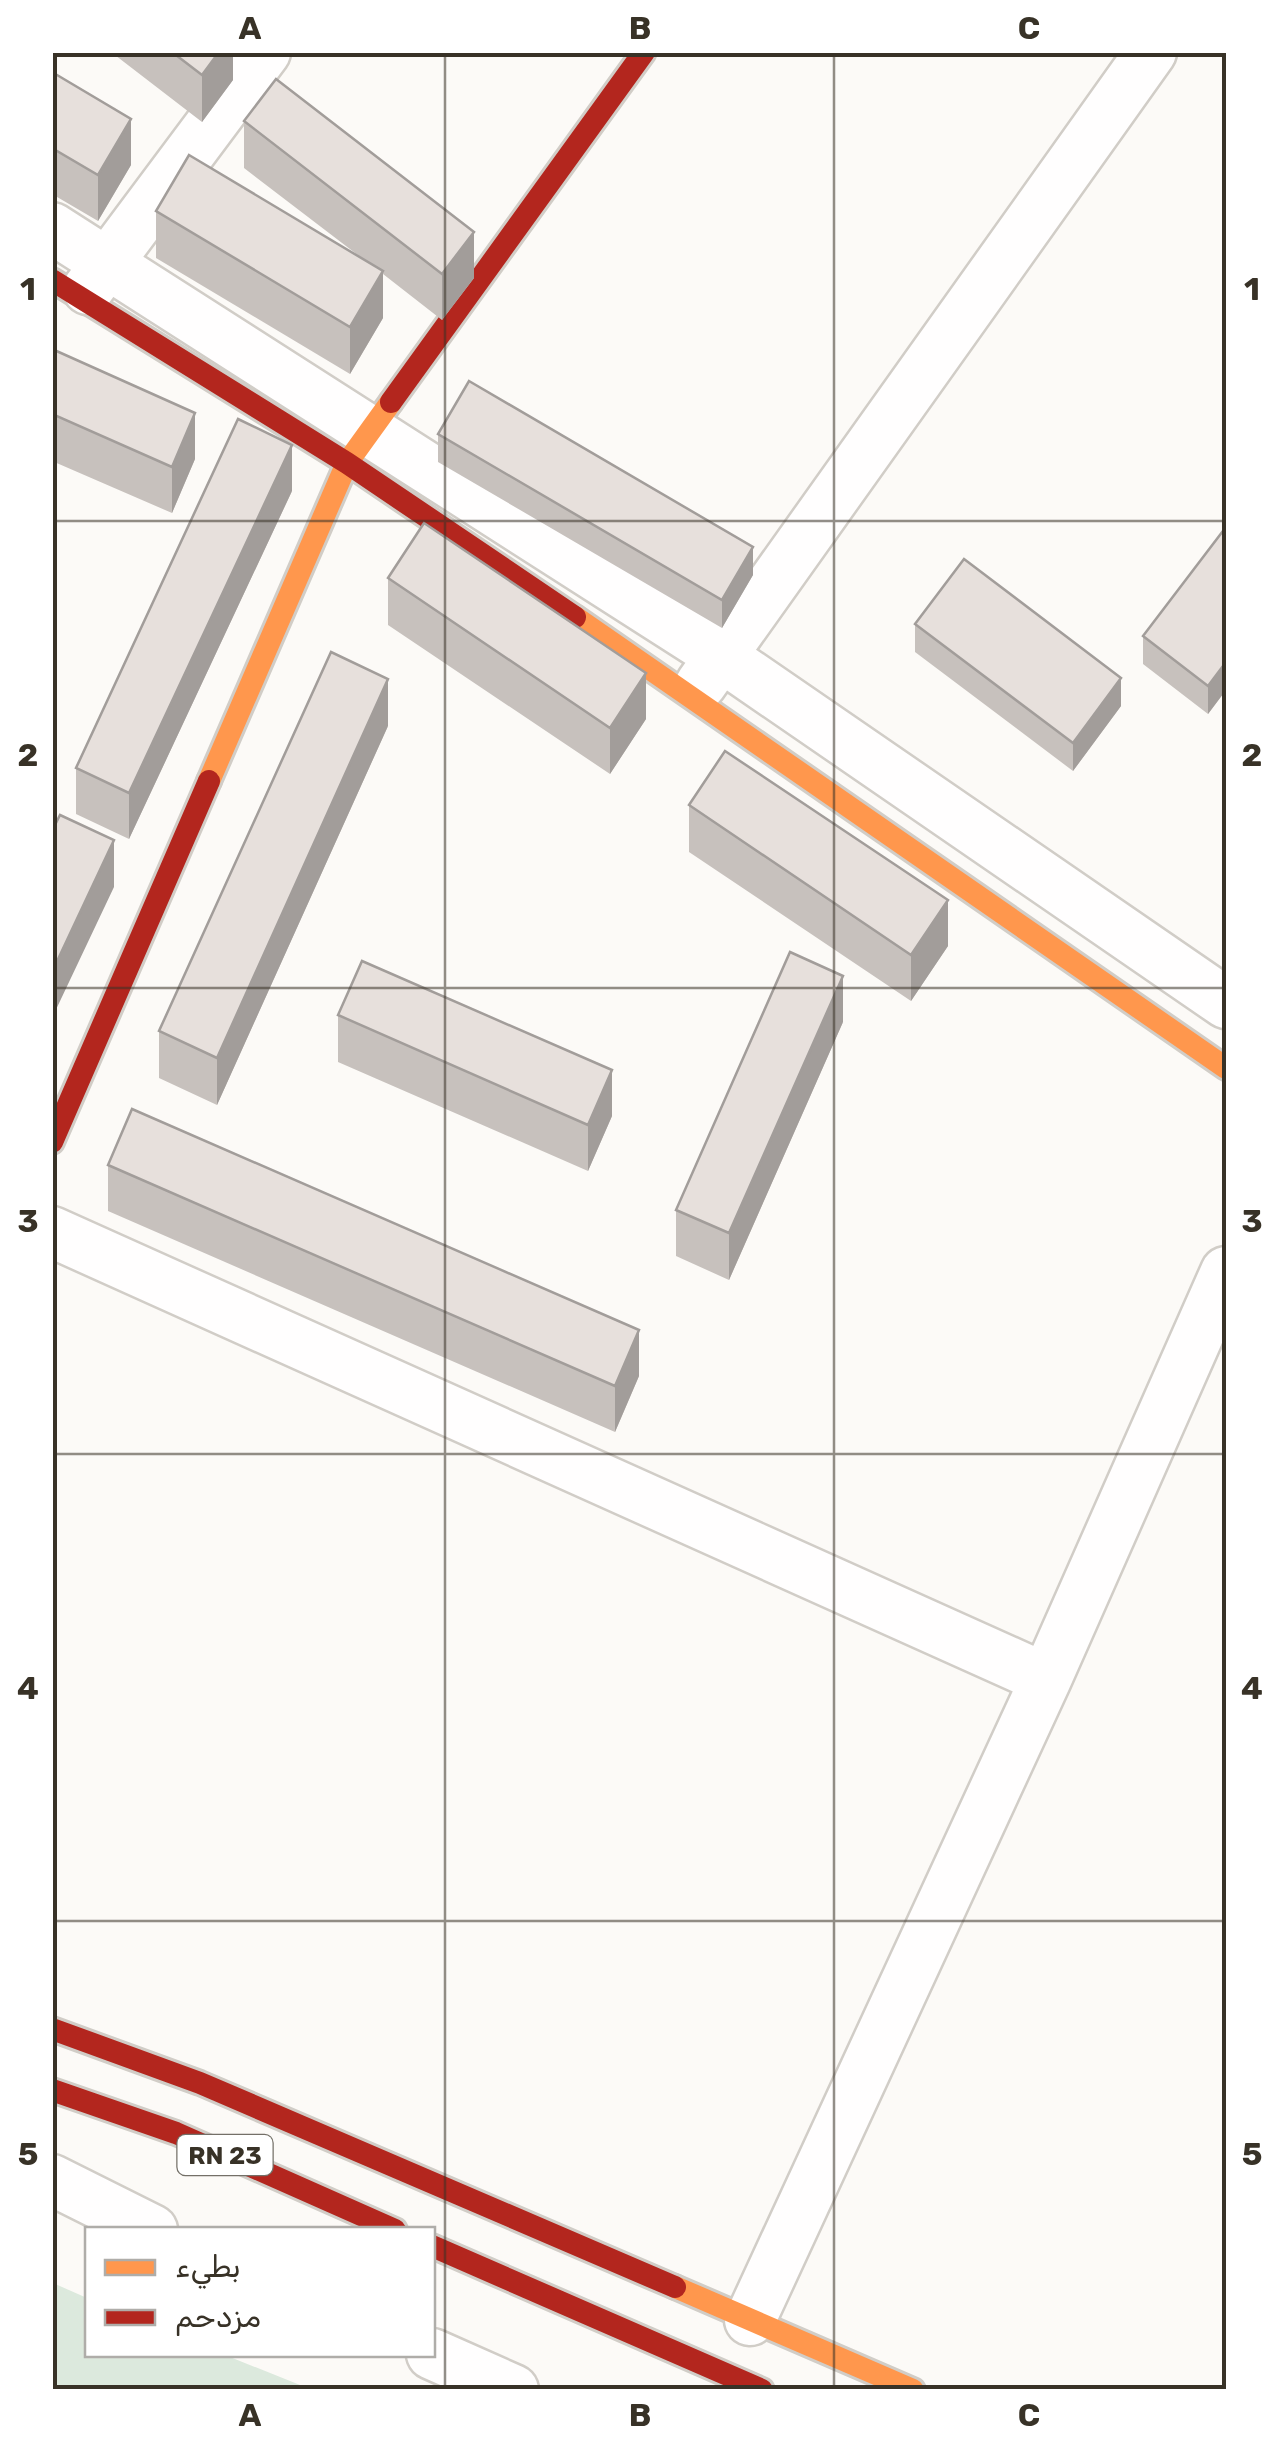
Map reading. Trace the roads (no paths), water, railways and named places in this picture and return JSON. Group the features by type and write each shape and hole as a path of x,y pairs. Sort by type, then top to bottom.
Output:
{"street":[{"path":"81,280 265,52"},
{"path":"52,1142 359,446 644,52"},
{"path":"706,676 1151,52"},
{"path":"52,228 81,280 359,446 706,676 1226,1003"},
{"path":"706,676 1226,1068"},
{"path":"52,1232 1046,1679"},
{"path":"750,2320 1046,1679 1226,1272"},
{"name":"RN 23","path":"52,2029 200,2082 913,2390"},
{"name":"RN 23","path":"52,2090 176,2133 388,2227"},
{"path":"52,2180 146,2227"},
{"path":"435,2247 762,2390"},
{"path":"435,2355 512,2390"}]}
